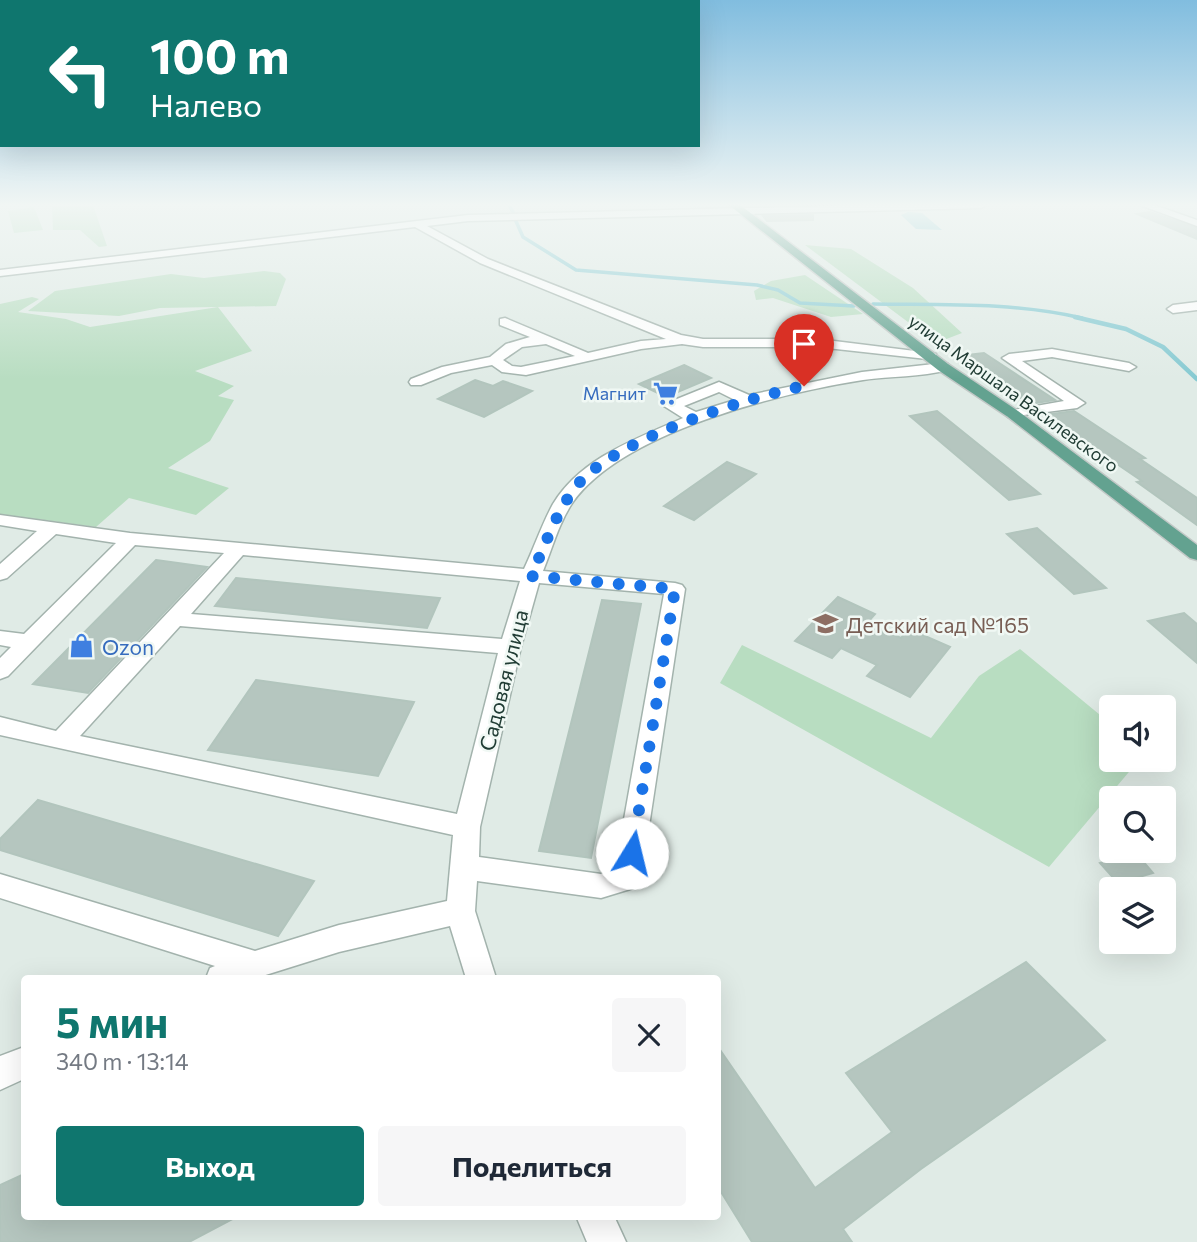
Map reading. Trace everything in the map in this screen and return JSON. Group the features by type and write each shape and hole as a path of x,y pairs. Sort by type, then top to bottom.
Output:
{"main road":[{"name":"улица Маршала Василевского","path":"809,263 937,362 1013,414 1197,554"}],"street":[{"path":"0,273 85,263"},
{"path":"489,263 636,320 663,335 688,341"},
{"path":"1173,309 1197,306"},
{"path":"505,322 580,353 585,358"},
{"path":"416,382 447,370 495,360 500,352 514,345 545,340"},
{"path":"495,360 501,367 517,372 641,345 688,341 818,343 937,362"},
{"path":"1013,414 1077,404 1009,358 1052,352 1129,367"},
{"name":"Садовая улица","path":"480,975 472,959 461,911 467,827 509,647 531,576 562,505 582,479 616,455 695,418 747,400 836,380 937,362"},
{"path":"695,418 672,405 719,386 747,400"},
{"path":"0,520 130,539 675,589 627,879 601,886 464,867"},
{"path":"0,574 52,527"},
{"path":"0,671 130,539"},
{"path":"61,741 238,549"},
{"path":"174,619 509,647"},
{"path":"0,638 29,642"},
{"path":"0,726 467,827"},
{"path":"0,886 253,964"},
{"path":"228,975 253,964 397,924 461,911"},
{"path":"0,1073 21,1064"},
{"path":"596,1220 607,1242"}],"green space":[{"path":"829,263 873,263 913,288 962,333 936,343"},
{"path":"264,271 280,273 286,279 276,306 160,308 119,316 28,311 55,291 171,274 204,278"},
{"path":"805,275 863,314 831,317 773,298 756,300 754,291 771,281"},
{"path":"32,297 39,299 18,312 66,319 90,327 218,307 252,351 195,371 234,386 218,396 234,400 210,441 168,468 229,488 196,515 129,498 96,527 0,514 0,304"},
{"path":"742,645 931,738 979,676 1020,649 1099,714 1099,772 1129,772 1117,786 1099,786 1099,808 1049,867 720,683"}],"building":[{"path":"984,353 1055,400 1030,404 959,356"},
{"path":"684,365 711,378 666,397 639,384"},
{"path":"475,380 493,386 503,381 532,391 484,417 438,399"},
{"path":"937,411 1040,494 1009,500 910,416"},
{"path":"1074,411 1145,458 1140,459 1197,498 1197,525 1137,482 1142,481 1045,415"},
{"path":"727,462 756,474 694,520 664,506"},
{"path":"1037,528 1106,588 1074,594 1007,534"},
{"path":"156,560 207,567 88,693 33,684"},
{"path":"236,578 440,598 427,628 215,606"},
{"path":"838,597 875,614 867,623 901,638 909,629 950,647 910,697 867,676 877,665 841,648 832,658 795,641"},
{"path":"602,600 641,604 591,858 539,851"},
{"path":"1184,613 1197,624 1197,663 1148,621"},
{"path":"256,680 414,702 378,776 208,750"},
{"path":"38,800 314,881 278,936 0,850 0,839"},
{"path":"1100,863 1144,863 1153,873 1139,877 1113,877"},
{"path":"1026,962 1105,1040 921,1169 843,1229 852,1242 752,1242 721,1192 721,1051 815,1188 892,1132 846,1073"},
{"path":"21,1175 21,1220 230,1220 189,1242 0,1242 0,1185"}],"waterway":[{"path":"565,263 576,270 757,285 778,290 800,303 854,306"},
{"path":"873,304 1004,307 1082,318"},
{"path":"1075,317 1126,329 1163,347 1197,379"}],"place":[{"name":"Магнит","path":"666,393"},
{"name":"Детский сад №165","path":"826,624"},
{"name":"Ozon","path":"82,646"}],"route":[{"path":"632,853 675,589 531,576 562,505 582,479 597,467 639,443 700,416 752,398 804,386"}]}
